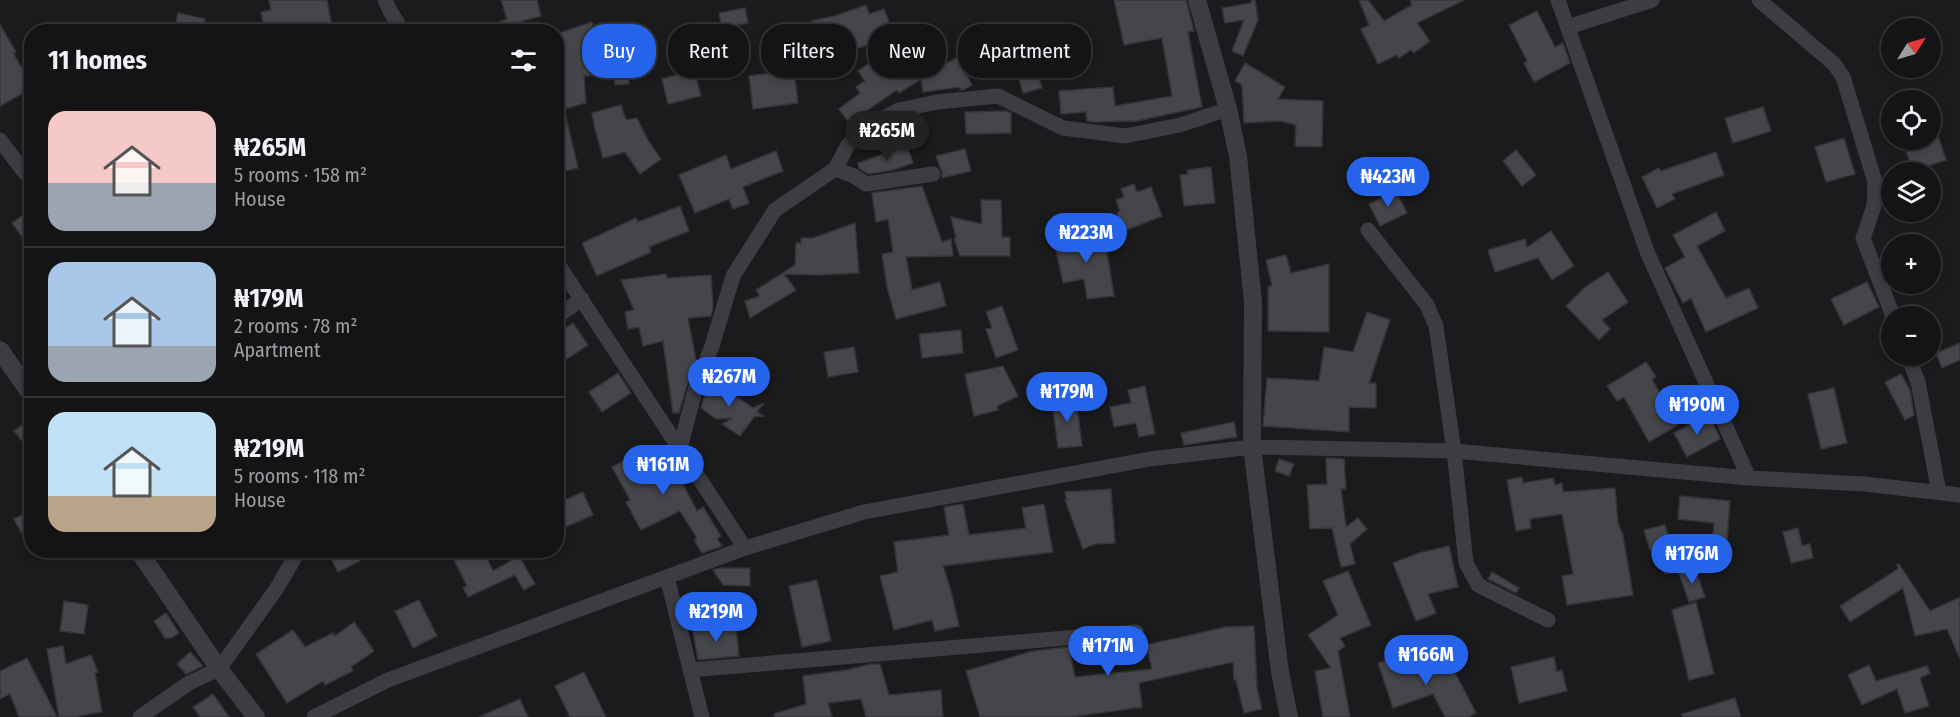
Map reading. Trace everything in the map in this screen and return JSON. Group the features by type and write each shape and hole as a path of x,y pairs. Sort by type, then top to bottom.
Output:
{"street":[{"path":"386,0 398,24"},
{"path":"1558,0 1648,254 1749,478"},
{"path":"1568,27 1652,0"},
{"path":"1759,0 1834,64 1843,77 1875,182 1874,206 1863,238 1889,306"},
{"path":"1201,1 1238,156 1253,302 1252,447 1280,672 1288,717"},
{"path":"680,448 696,387 712,346 733,276 775,210 835,169 848,145 870,125 899,110 937,102 998,96 1063,128 1125,136 1180,125 1228,109"},
{"path":"0,140 24,172"},
{"path":"835,169 854,176 866,184 933,174"},
{"path":"1368,230 1427,305 1436,326 1454,451 1466,563 1478,585 1548,620"},
{"path":"564,273 745,548"},
{"path":"564,312 582,300"},
{"path":"0,350 24,384"},
{"path":"1912,366 1918,382 1939,492"},
{"path":"314,717 388,680 745,548 864,512 1150,459 1252,447 1454,451 1749,478 1864,484 1960,495"},
{"path":"143,558 219,669 256,717"},
{"path":"140,717 189,683 219,669 277,588 294,558"},
{"path":"667,577 702,717"},
{"path":"690,670 1136,632"}],"building":[{"path":"269,0 327,0 331,24 263,24 261,12 271,10"},
{"path":"501,0 537,0 541,16 515,24 493,24 507,19"},
{"path":"1114,0 1186,0 1194,31 1188,32 1202,107 1137,121 1094,122 1087,121 1086,112 1061,114 1059,91 1113,87 1115,106 1172,96 1162,38 1124,45"},
{"path":"1255,0 1258,20 1243,56 1232,51 1244,20 1225,23 1222,8 1251,3"},
{"path":"1359,0 1368,0 1384,21 1412,5 1410,0 1464,0 1417,23 1430,41 1414,53 1411,50 1399,58 1397,55 1378,64 1361,29 1369,25"},
{"path":"866,5 869,14 884,9 890,24 868,24 868,45 856,49 856,24 812,24 811,21 835,16"},
{"path":"745,8 748,23 721,24 719,13"},
{"path":"1537,11 1555,47 1563,43 1570,63 1534,82 1524,63 1527,61 1509,25"},
{"path":"178,13 205,19 204,24 176,24"},
{"path":"0,25 16,52 13,53 24,72 24,92 0,106"},
{"path":"582,25 582,78 584,78 586,103 564,109 564,31"},
{"path":"958,57 958,78 968,78 972,85 963,90 959,87 923,92 921,79 899,93 897,90 849,123 839,109 860,93 856,87 865,81 858,71 868,64 868,78 946,78 946,64"},
{"path":"1245,63 1285,87 1278,99 1323,101 1322,147 1295,146 1296,125 1281,121 1244,123 1242,85 1235,81"},
{"path":"761,74 761,78 795,78 798,103 753,109 749,76"},
{"path":"614,78 629,78 629,84 615,85"},
{"path":"696,78 701,96 668,104 662,79"},
{"path":"1019,78 1039,78 1042,88 1023,93"},
{"path":"621,105 626,120 637,118 661,159 640,174 625,152 603,158 595,129 592,113"},
{"path":"1763,107 1771,131 1733,143 1725,118"},
{"path":"564,109 578,168 564,171"},
{"path":"1006,111 1011,113 1011,133 966,134 965,112"},
{"path":"1844,138 1855,174 1826,182 1815,147"},
{"path":"1941,145 1946,160 1940,162 1910,162 1906,150 1941,150"},
{"path":"907,146 913,163 893,170 868,174 859,168 858,163"},
{"path":"965,149 971,171 942,178 936,156"},
{"path":"1516,150 1536,175 1522,186 1503,161"},
{"path":"776,151 783,171 743,187 749,203 733,209 729,199 695,213 679,175 726,155 731,169"},
{"path":"1716,152 1724,175 1672,194 1675,199 1657,208 1642,177 1659,168 1661,171"},
{"path":"1211,167 1215,203 1184,206 1180,175 1188,174 1187,170"},
{"path":"1134,184 1137,192 1151,187 1162,216 1124,231 1117,213 1120,211 1116,200 1124,197 1121,189"},
{"path":"922,186 942,242 951,239 953,256 906,257 912,290 940,282 946,306 896,319 887,287 882,254 893,252 888,219 876,222 872,193"},
{"path":"1396,191 1407,213 1380,226 1369,204"},
{"path":"981,200 1001,200 1002,237 1010,237 1010,256 960,256 954,239 956,238 951,217 982,224"},
{"path":"680,206 689,231 649,247 651,252 597,276 582,243 636,218 638,222"},
{"path":"1716,212 1725,231 1697,246 1726,298 1749,288 1758,308 1706,332 1691,298 1683,303 1665,268 1685,257 1673,235"},
{"path":"24,215 24,236 22,237 12,223"},
{"path":"855,223 859,273 784,274 796,290 750,318 745,301 760,296 756,290 795,265 796,243 801,243 801,238 813,238"},
{"path":"1551,231 1574,266 1552,280 1538,258 1495,272 1488,250 1525,239 1527,247"},
{"path":"1104,234 1114,296 1087,299 1084,279 1063,283 1054,241"},
{"path":"1286,255 1291,273 1329,264 1329,332 1268,331 1268,286 1272,286 1266,260"},
{"path":"1608,272 1628,302 1602,320 1610,329 1599,340 1566,306 1584,288"},
{"path":"666,274 667,278 711,275 713,308 711,316 688,318 696,360 679,413 673,413 663,341 643,346 639,327 628,329 625,312 634,310 621,280"},
{"path":"1867,282 1879,307 1844,325 1831,299"},
{"path":"1002,306 1018,350 996,358 986,329 992,328 986,312"},
{"path":"1367,312 1390,320 1369,383 1376,383 1376,408 1349,407 1349,432 1263,426 1267,378 1319,381 1324,347 1353,352"},
{"path":"573,323 588,345 564,361 564,329"},
{"path":"961,330 963,353 922,358 919,334"},
{"path":"1960,343 1960,360 1942,368 1941,351"},
{"path":"854,347 858,372 828,377 824,352"},
{"path":"731,359 732,374 711,375 717,360"},
{"path":"1646,362 1656,377 1652,379 1678,425 1649,442 1624,397 1617,401 1607,386"},
{"path":"1003,366 1018,396 997,406 998,410 974,416 965,374"},
{"path":"618,373 631,393 602,412 589,392"},
{"path":"1901,374 1910,390 1914,415 1905,420 1885,382"},
{"path":"710,378 753,408 764,403 757,412 764,416 754,417 740,436 722,424 733,418 716,419 701,408"},
{"path":"1145,386 1155,434 1139,437 1136,423 1114,427 1110,407 1131,403 1128,390"},
{"path":"1834,388 1847,443 1821,449 1808,394"},
{"path":"1076,398 1082,446 1058,448 1052,401"},
{"path":"1709,414 1720,439 1687,457 1674,433"},
{"path":"1234,422 1237,437 1184,445 1181,433"},
{"path":"24,424 24,444 14,431"},
{"path":"644,450 650,460 669,450 680,466 675,469 697,511 703,507 721,536 717,539 722,546 702,553 694,540 697,538 680,511 641,530 626,502 630,500 612,467"},
{"path":"1326,458 1344,459 1346,489 1341,489 1346,527 1358,518 1367,529 1350,544 1355,564 1341,567 1332,528 1310,529 1307,485 1327,484"},
{"path":"1279,459 1294,464 1289,476 1275,471"},
{"path":"1522,477 1523,483 1553,478 1555,485 1562,483 1563,492 1615,488 1618,523 1623,535 1633,595 1567,605 1562,576 1573,574 1562,514 1530,519 1531,528 1516,531 1507,480"},
{"path":"1111,489 1115,543 1095,544 1083,549 1065,500 1067,500 1065,492"},
{"path":"583,492 593,515 564,528 564,500"},
{"path":"1680,496 1730,501 1726,553 1712,551 1714,523 1678,519"},
{"path":"963,504 969,535 1026,528 1022,508 1044,504 1053,552 943,566 959,626 935,631 932,620 894,630 880,576 898,572 894,542 949,535 944,507"},
{"path":"24,514 24,537 14,519"},
{"path":"1665,525 1673,553 1679,551 1684,570 1665,574 1658,548 1650,550 1644,530"},
{"path":"1798,528 1802,546 1810,544 1813,558 1791,563 1783,532"},
{"path":"1449,546 1458,587 1428,594 1436,613 1416,621 1393,563 1419,553"},
{"path":"331,558 359,558 360,561 338,572"},
{"path":"487,558 493,571 516,558 520,558 535,584 524,590 515,575 468,597 463,588 467,586 454,560"},
{"path":"1899,564 1930,611 1960,597 1960,659 1947,629 1915,636 1903,588 1850,622 1840,606 1898,569"},
{"path":"750,568 750,586 723,585 713,570"},
{"path":"1695,568 1705,597 1689,602 1679,573"},
{"path":"1348,571 1371,625 1340,638 1345,646 1338,651 1350,717 1323,717 1315,671 1331,668 1308,635 1338,615 1323,581"},
{"path":"1492,572 1519,588 1516,593 1488,579"},
{"path":"817,580 831,641 802,647 789,586"},
{"path":"419,600 437,636 413,648 395,611"},
{"path":"64,601 88,605 84,634 60,631"},
{"path":"1696,602 1714,674 1689,680 1672,610"},
{"path":"166,613 179,633 171,638 165,638 154,621"},
{"path":"354,622 374,651 351,667 353,671 325,685 323,681 287,703 256,654 293,630 305,647 333,633 335,636"},
{"path":"1254,626 1257,688 1262,709 1244,713 1236,680 1234,680 1233,662 1139,683 1142,707 1070,717 980,717 966,671 1033,651 1069,647 1075,677 1152,669 1146,645 1226,627"},
{"path":"736,627 739,656 698,660 693,631"},
{"path":"63,646 66,664 91,655 98,672 95,673 102,712 59,717 47,649"},
{"path":"190,652 203,666 186,674 177,664"},
{"path":"1409,653 1416,675 1448,659 1476,713 1469,717 1445,717 1433,694 1393,708 1378,663"},
{"path":"1554,657 1557,672 1562,670 1567,691 1519,703 1511,667"},
{"path":"27,658 57,717 19,717 10,694 0,699 0,671"},
{"path":"880,664 889,695 941,690 943,717 866,717 861,699 828,703 832,717 775,717 774,714 806,704 803,676 847,670"},
{"path":"1869,665 1876,681 1927,666 1930,673 1920,678 1929,706 1905,713 1897,689 1862,705 1848,675"},
{"path":"584,672 606,717 570,717 555,686"},
{"path":"213,694 229,717 200,717 193,707"},
{"path":"1735,698 1741,717 1683,717 1682,714"},
{"path":"520,699 528,717 479,717"}]}
